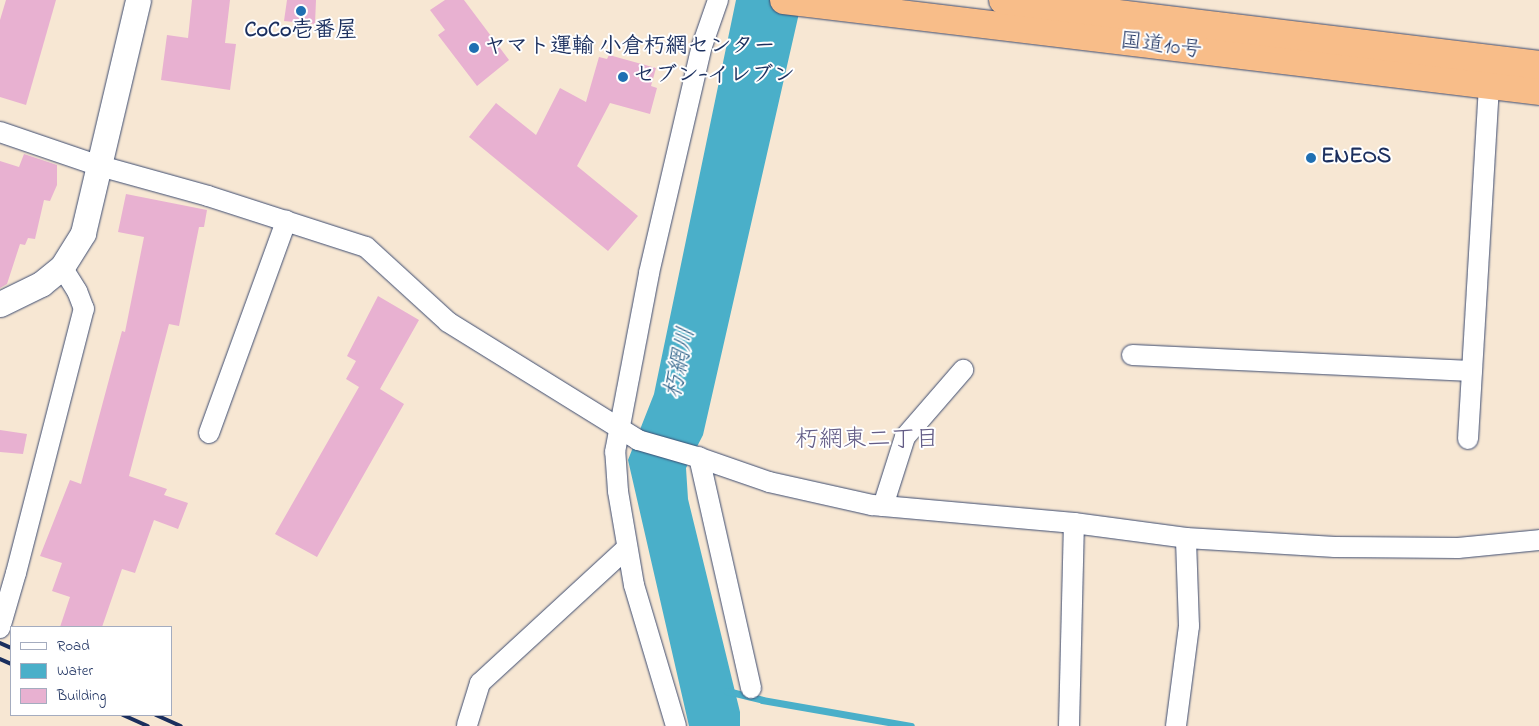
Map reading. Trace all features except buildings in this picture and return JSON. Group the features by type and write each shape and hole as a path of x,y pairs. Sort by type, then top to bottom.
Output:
{"highway":[{"name":"国道10号","path":"1003,0 1539,65"},
{"name":"国道10号","path":"796,1 1151,46 1539,91"}],"street":[{"path":"0,304 23,295 41,284 62,267 83,233 138,0"},
{"path":"676,726 634,585 617,481 615,452 648,273 702,46 718,0"},
{"path":"1468,439 1489,85"},
{"path":"0,132 100,166 208,196 366,247 448,322 638,440 698,457 769,482 883,506 1074,523 1186,538 1345,547 1458,548 1539,540"},
{"path":"209,433 286,222"},
{"path":"0,628 84,309 77,290 62,267"},
{"path":"1132,355 1472,371"},
{"path":"883,506 905,437 963,370"},
{"path":"698,457 751,688"},
{"path":"1069,726 1074,523"},
{"path":"1176,726 1189,626 1186,538"},
{"path":"467,725 480,683 627,548"}],"water":[{"name":"朽網川","path":"736,0 802,0 703,435 686,468 688,499 740,712 740,726 689,726 628,460 654,394"}],"waterway":[{"path":"727,691 762,700 911,726"}],"railway":[{"path":"0,643 10,648"},
{"path":"0,659 10,664"},
{"path":"125,716 148,726"},
{"path":"158,716 181,726"}],"place":[{"name":"CoCo壱番屋","path":"301,11"},
{"name":"ヤマト運輸 小倉朽網センター","path":"474,48"},
{"name":"セブン-イレブン","path":"623,77"},
{"name":"ENEOS","path":"1311,158"}],"district":[{"name":"朽網東二丁目","path":"867,441"}]}
